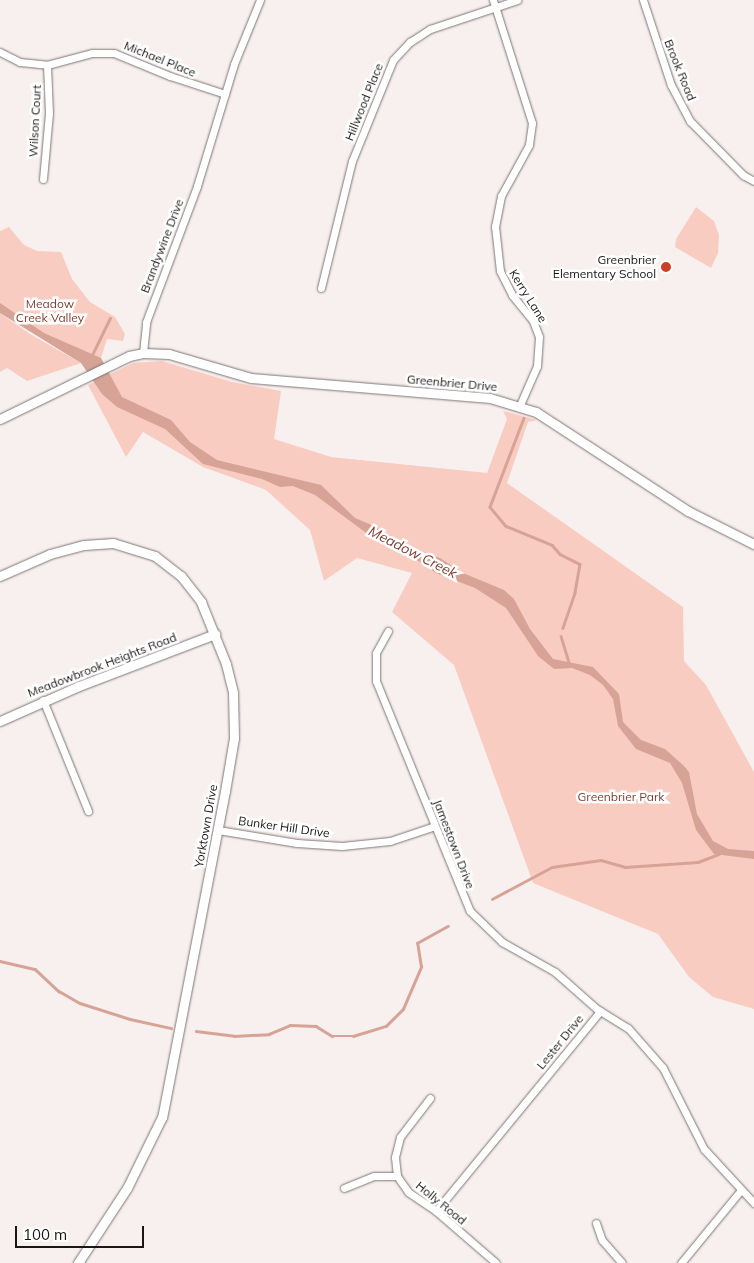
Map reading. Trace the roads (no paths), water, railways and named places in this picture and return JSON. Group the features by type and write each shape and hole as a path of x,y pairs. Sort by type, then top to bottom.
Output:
{"street":[{"name":"Brandywine Drive","path":"143,353 146,322 198,186 225,94 260,0"},
{"name":"Hillwood Place","path":"321,288 352,161 394,60 410,42 430,28 494,4 517,0"},
{"name":"Brook Road","path":"643,0 671,85 686,115 704,138 743,175 754,181"},
{"name":"Kerry Lane","path":"494,4 532,123 529,145 501,196 495,226 500,271 512,295 533,321 539,336 537,366 520,405"},
{"name":"Michael Place","path":"0,52 18,61 47,65 92,53 114,53 170,76 225,94"},
{"name":"Wilson Court","path":"43,179 49,113 47,65"},
{"name":"Greenbrier Drive","path":"143,353 170,354 251,378 490,398 520,405 551,420 688,511 754,544"},
{"path":"0,419 67,388 125,358 143,353"},
{"name":"Yorktown Drive","path":"0,576 69,548 104,543 128,546 155,556 182,576 201,602 215,634 229,675 235,716 218,830 162,1117 127,1188 78,1263"},
{"name":"Jamestown Drive","path":"388,631 376,653 376,681 460,892 479,923 502,942 556,972 600,1011"},
{"name":"Meadowbrook Heights Road","path":"0,721 43,700 215,634"},
{"path":"43,700 88,811"},
{"name":"Bunker Hill Drive","path":"218,830 297,843 342,846 390,841 435,826"},
{"name":"Lester Drive","path":"436,1211 600,1011 628,1028 664,1068 704,1149 754,1203"},
{"path":"344,1188 374,1176 397,1176 395,1157 400,1137 430,1098"},
{"name":"Holly Road","path":"397,1176 408,1192 436,1211 496,1263"},
{"path":"681,1263 741,1190"},
{"path":"596,1223 602,1240 622,1263"}],"water":[{"name":"Meadow Creek","path":"0,303 44,333 101,358 122,397 171,420 190,442 217,460 321,485 355,518 374,526 404,545 440,558 463,573 504,590 514,599 530,629 553,659 593,667 619,694 623,722 641,740 665,749 689,772 697,814 713,841 728,849 754,851 754,859 714,854 696,830 682,783 670,763 636,749 618,726 613,699 603,685 590,675 572,668 554,669 538,656 506,608 475,588 436,573 405,552 377,541 315,495 293,486 280,487 262,479 203,464 165,429 117,407 102,394 81,363 0,313"}],"waterway":[{"path":"91,357 110,318"},
{"path":"524,418 490,507 506,526 552,545 560,554 580,564 575,593 563,628"},
{"path":"561,636 569,663"},
{"path":"492,899 552,867 601,860 625,867 698,862 719,854"},
{"path":"196,1031 234,1036 269,1034 290,1025 316,1026 332,1036 353,1036 386,1026 403,1009 421,967 417,943 448,926"},
{"path":"0,961 35,969 59,991 80,1003 130,1019 171,1028"}],"place":[{"name":"Greenbrier Elementary School","path":"666,267"}],"park label":[{"name":"Meadow Creek Valley","path":"50,311"},
{"name":"Greenbrier Park","path":"621,797"}]}
